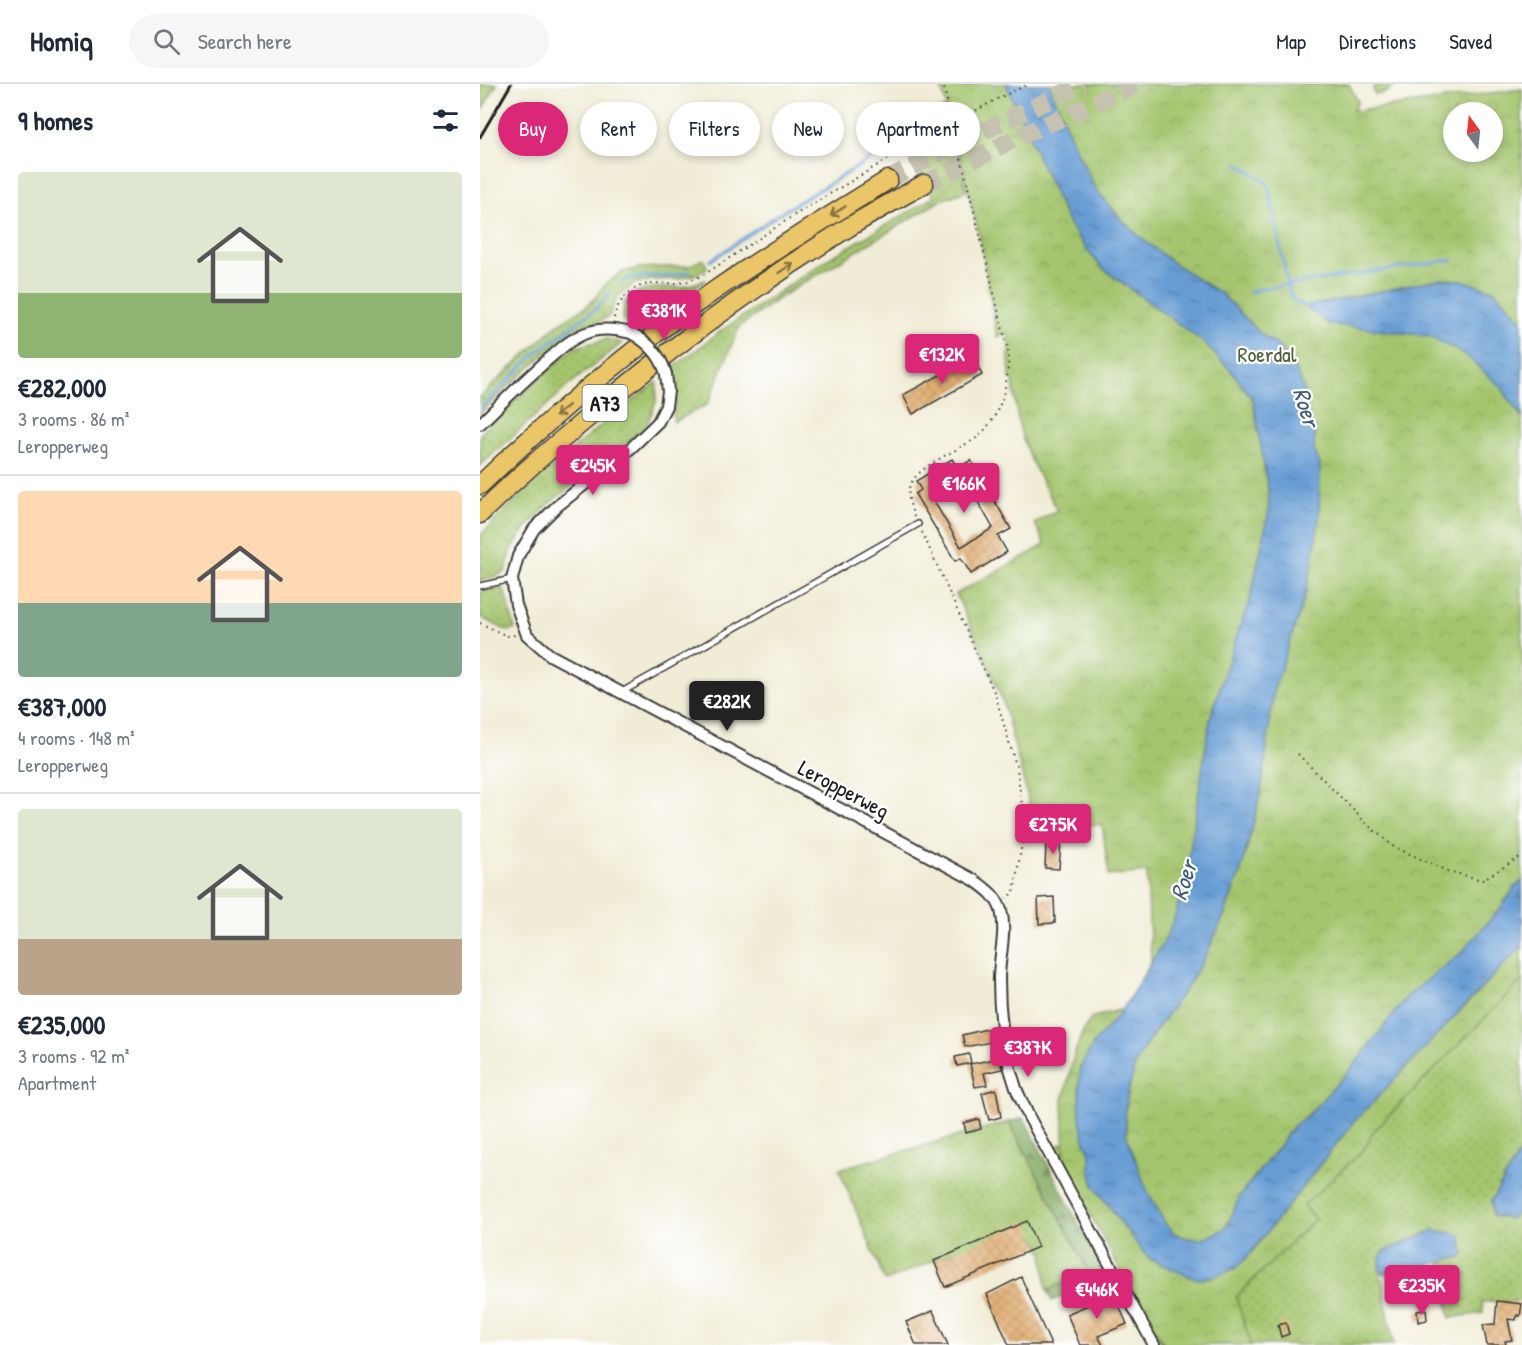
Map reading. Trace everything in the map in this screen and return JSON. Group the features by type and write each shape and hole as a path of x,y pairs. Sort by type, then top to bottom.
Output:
{"highway":[{"name":"A73","path":"480,485 634,351 709,295 777,249 888,180"},
{"name":"A73","path":"480,514 598,408 697,330 850,226 924,184"}],"street":[{"name":"Leropperweg","path":"480,424 521,384 577,337 593,330 613,329 631,333 642,339 662,361 668,392 666,406 658,422 631,448 556,507 534,529 518,556 512,579 516,605 527,635 550,655 974,880 994,895 998,903"},
{"path":"998,903 1003,922 999,976 1000,1009 1016,1087 1029,1118 1154,1345"}],"lane":[{"path":"622,692 918,524"},
{"path":"480,586 512,579"}],"path":[{"path":"943,84 948,102"},
{"path":"980,109 1029,84"},
{"path":"614,322 615,312 620,302 635,289 645,285 689,281 705,274 830,193 893,156"},
{"path":"962,156 1010,355 1007,382 1001,404 989,424 978,437 919,472 909,487 909,502 995,694 1017,769 1025,825 1014,892 998,903"},
{"path":"480,623 507,636 527,635"},
{"path":"1298,754 1369,826 1394,847 1448,871 1482,880 1522,856"}],"green space":[{"path":"480,84 497,84 480,113"},
{"name":"Roerdal","path":"940,84 1349,84 1358,102 1353,111 1522,89 1522,980 1373,1132 1365,1148 1303,1206 1315,1219 1236,1297 1251,1345 1165,1345 1136,1300 1065,1166 1063,1100 1074,1055 1083,1031 1091,1018 1123,1009 1151,963 1147,872 1109,876 1102,824 1031,831 1031,812 1004,705 956,594 1045,545 1035,523 1057,510 1032,462 1021,432 1013,380 1010,378 1008,332 997,337 982,247 960,156 980,156 980,102 945,102"},
{"path":"1376,84 1398,84 1387,92 1375,94 1373,91"},
{"path":"916,156 957,156 966,191 941,200 782,296 739,327 708,404 674,422 676,399 674,367 722,330 830,258 934,197 913,158"},
{"path":"703,259 707,268 694,275 678,279 635,283 618,296 609,316 599,322 584,325 566,336 480,414 480,397 557,325 590,304 606,284 622,272 640,268 689,266"},
{"path":"706,280 641,329 623,320 624,304 637,292 651,288 683,287"},
{"path":"607,339 622,343 570,384 480,466 480,434 574,348"},
{"path":"657,382 656,402 647,424 628,442 550,503 525,529 512,549 505,572 480,582 480,536 566,455"},
{"path":"504,589 515,629 508,631 480,617 480,592"},
{"path":"1522,946 1522,1301 1482,1302 1483,1313 1450,1318 1440,1262 1461,1257 1380,1261 1394,1345 1163,1345 1137,1302 1054,1146 1084,1139"},
{"path":"1024,1118 1106,1277 1052,1301 1047,1290 1089,1272 1009,1122"},
{"path":"1009,1122 1089,1272 1047,1290 1043,1253 1035,1237 958,1268 952,1253 885,1281 839,1169"}],"water":[{"path":"1006,84 1049,84 1095,188 1121,219 1172,262 1223,295 1291,361 1304,389 1306,414 1315,432 1314,449 1320,465 1319,520 1311,570 1304,599 1274,689 1262,786 1240,873 1205,957 1191,981 1147,1043 1135,1065 1129,1088 1125,1112 1127,1137 1146,1188 1165,1223 1174,1233 1190,1239 1201,1239 1224,1229 1241,1194 1292,1127 1310,1113 1356,1063 1407,996 1461,953 1522,881 1522,946 1352,1124 1247,1258 1234,1269 1202,1279 1193,1278 1152,1260 1143,1252 1094,1186 1090,1170 1090,1154 1080,1119 1080,1068 1094,1043 1123,1009 1165,940 1176,913 1189,856 1210,719 1251,596 1268,515 1269,496 1253,400 1234,374 1203,342 1102,268 1087,250 1068,222"},
{"path":"1439,279 1461,280 1495,291 1522,321 1522,418 1501,387 1464,354 1430,336 1329,324 1305,307"},
{"path":"1522,1149 1522,1203 1514,1217 1493,1216 1491,1201"},
{"path":"1434,1230 1461,1236 1464,1255 1388,1274 1383,1273 1380,1262 1384,1252"}],"building":[{"path":"973,357 982,375 913,414 903,395"},
{"path":"952,459 958,468 971,460 1011,529 998,536 1007,552 971,574 961,558 955,561 915,494 921,490 916,481","holes":["965,479 993,528 961,547 932,498"]},
{"path":"1052,840 1061,841 1059,869 1045,868 1046,844 1052,844"},
{"path":"1054,897 1055,923 1039,924 1038,898"},
{"path":"995,1027 997,1041 965,1047 962,1035"},
{"path":"969,1054 971,1063 957,1066 955,1057"},
{"path":"1000,1058 1002,1069 984,1073 987,1085 975,1087 970,1064"},
{"path":"996,1089 1001,1117 989,1120 982,1093"},
{"path":"979,1119 981,1129 966,1133 964,1123"},
{"path":"1027,1221 1038,1247 945,1287 934,1261"},
{"path":"1021,1277 1051,1345 1009,1345 987,1294"},
{"path":"1114,1294 1127,1324 1098,1336 1103,1345 1080,1345 1067,1314"},
{"path":"1497,1301 1522,1304 1520,1316 1517,1315 1516,1320 1508,1319 1512,1340 1505,1341 1506,1345 1487,1345 1483,1325 1495,1324"},
{"path":"1426,1309 1427,1320 1418,1322 1417,1311"},
{"path":"933,1311 948,1345 916,1345 906,1322"},
{"path":"1286,1323 1289,1334 1281,1337 1278,1325"}],"waterway":[{"path":"710,261 776,216 875,156"},
{"path":"1238,163 1268,184 1292,299 1307,307"},
{"path":"1250,292 1452,260"},
{"path":"621,282 639,277 670,276 690,272"},
{"path":"480,409 536,353 597,308 611,292"}],"tunnel":[{"path":"888,180 948,148 1083,84"},
{"path":"924,184 1016,138 1138,84"}],"railway":[{"path":"480,137 511,84"}],"water label":[{"name":"Roer","path":"1307,407"},
{"name":"Roer","path":"1183,880"}]}
